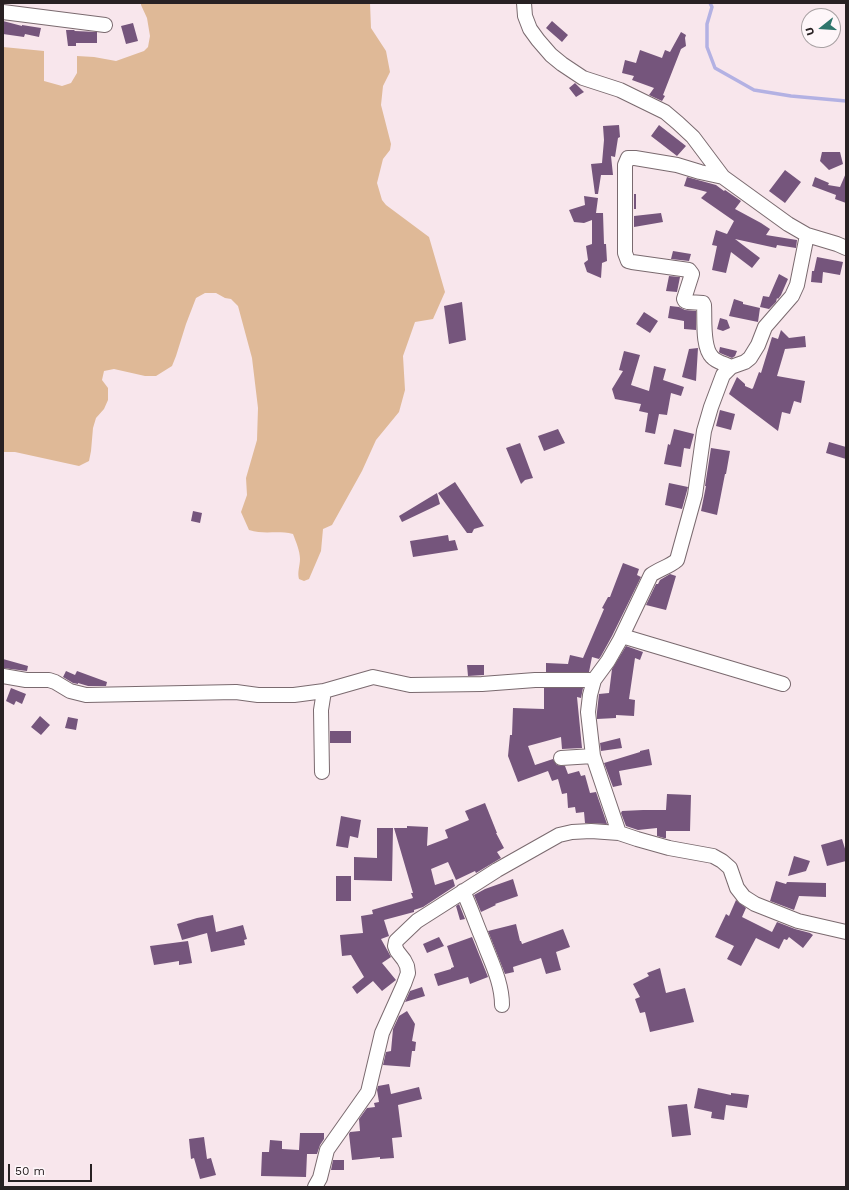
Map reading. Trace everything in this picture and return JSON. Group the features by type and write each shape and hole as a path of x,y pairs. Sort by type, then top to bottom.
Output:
{"street":[{"path":"524,3 525,16 530,29 551,55 583,78 620,90 665,112 693,137 723,177 780,219 807,235 846,248"},
{"path":"3,12 105,25"},
{"path":"723,177 671,164 628,158 624,165 625,253 628,261 690,270 692,274 684,299 688,302 703,303 705,341 708,351 712,358 731,367"},
{"path":"618,833 593,756 588,712 594,680 608,661 622,636 651,575 657,570 672,565 677,560 695,495 704,431 724,375 731,367 745,362 750,358 758,345 765,327 792,296 797,285 807,235"},
{"path":"622,636 783,684"},
{"path":"3,676 26,680 49,680 70,691 86,696 236,692 258,695 294,695 324,690 373,677 410,685 482,684 535,680 594,680"},
{"path":"322,772 321,710 324,690"},
{"path":"561,758 593,756"},
{"path":"315,1187 320,1178 327,1150 368,1092 382,1033 408,973 407,966 395,946 396,941 418,921 497,870 559,836 572,832 618,833 669,848 713,856 730,868 738,888 744,897 756,904 798,921 840,931"},
{"path":"463,892 473,912 498,979 502,993 502,1005"}],"shaded area":[{"path":"141,3 370,3 371,28 386,51 390,72 383,86 381,105 391,144 390,150 383,159 377,183 382,200 386,205 429,237 445,292 433,319 415,322 403,356 405,390 399,412 376,440 362,471 332,525 323,529 321,551 309,579 304,581 299,579 298,574 300,556 293,534 249,530 241,512 247,495 246,478 257,440 258,408 252,358 238,306 231,299 225,298 216,293 205,293 196,298 172,366 156,376 145,376 114,369 104,371 102,380 108,388 108,400 104,409 96,418 93,428 89,461 79,466 15,452 3,452 3,47 44,51 44,81 62,86 71,83 77,73 77,56 116,61 144,51 148,47 150,36 147,18"}],"building":[{"path":"3,21 22,26 41,28 39,37 25,34 24,37 3,34"},
{"path":"552,21 568,35 562,42 546,28"},
{"path":"133,23 138,41 126,44 121,26"},
{"path":"66,30 97,32 97,43 76,43 76,46 68,46"},
{"path":"681,32 686,35 686,46 681,49 662,101 649,95 654,88 632,80 634,76 622,73 625,60 636,63 640,50 662,58 665,50 670,52"},
{"path":"575,83 584,92 576,97 569,88"},
{"path":"619,125 620,137 618,138 615,157 611,156 613,175 601,175 598,194 595,194 591,164 602,163 604,140 603,126"},
{"path":"659,125 686,146 677,156 651,136"},
{"path":"822,152 840,152 843,164 829,170 820,161"},
{"path":"785,170 801,182 785,203 769,191"},
{"path":"846,173 846,203 835,199 836,195 812,186 815,177 829,183 828,185 840,187"},
{"path":"687,177 716,185 724,191 725,190 741,201 735,209 770,229 766,235 797,240 796,248 777,245 776,248 735,239 760,258 752,268 731,252 726,273 712,270 717,246 712,245 716,230 727,234 734,221 701,198 707,192 684,186"},
{"path":"634,194 636,194 636,209 634,209"},
{"path":"584,196 598,198 596,213 603,213 604,244 606,244 607,261 602,263 601,278 587,272 584,263 588,260 586,246 592,244 592,220 584,223 574,222 569,210 585,205"},
{"path":"661,213 663,222 634,227 634,216"},
{"path":"673,251 691,254 689,261 671,259"},
{"path":"817,257 843,262 840,275 823,272 822,283 811,282 812,271 814,271"},
{"path":"779,274 788,279 781,295 769,309 760,307 763,296 769,297"},
{"path":"669,276 680,277 677,292 666,291"},
{"path":"734,299 743,302 743,304 760,308 758,322 729,316"},
{"path":"462,302 466,340 449,344 444,306"},
{"path":"670,306 696,311 696,330 684,329 684,321 668,318"},
{"path":"644,312 658,321 650,333 636,324"},
{"path":"720,318 727,320 730,328 723,331 717,329"},
{"path":"781,330 789,338 805,336 806,347 785,349 777,376 805,381 801,403 794,401 790,414 782,412 778,431 729,394 737,377 745,384 745,386 752,389 753,388 759,372 761,373 772,337 778,339"},
{"path":"720,347 737,351 735,356 732,358 720,353"},
{"path":"698,348 696,381 682,377 689,349"},
{"path":"624,351 640,355 631,385 649,391 654,366 666,369 663,380 684,387 681,396 671,393 667,415 659,414 655,434 645,432 648,413 639,411 641,404 615,399 612,389 623,371 619,370"},
{"path":"720,410 735,414 731,430 716,426"},
{"path":"558,429 565,443 544,451 538,436"},
{"path":"674,429 694,434 690,449 684,448 681,467 664,464 668,444 670,445"},
{"path":"829,442 846,447 846,459 826,453"},
{"path":"520,443 533,478 525,480 521,484 506,448"},
{"path":"711,448 730,451 717,515 701,511"},
{"path":"455,482 484,526 474,529 472,533 467,533 438,493"},
{"path":"669,483 688,487 682,509 665,505"},
{"path":"437,493 440,504 402,522 399,516"},
{"path":"193,511 202,513 200,523 191,521"},
{"path":"448,535 449,541 455,540 458,550 413,557 410,541"},
{"path":"623,563 639,569 637,575 641,577 599,659 592,657 589,672 546,672 546,663 568,664 570,655 583,658 604,609 602,608 608,597 610,597"},
{"path":"670,574 676,576 666,610 646,605 656,584"},
{"path":"626,646 643,652 640,660 635,658 629,699 635,700 634,716 616,715 616,718 597,719 599,694 609,693 612,669"},
{"path":"3,659 28,666 27,671 3,668"},
{"path":"467,665 484,665 484,675 468,676"},
{"path":"66,671 75,675 77,671 107,682 106,686 88,686 73,683 63,677"},
{"path":"11,688 26,694 22,704 16,701 14,705 6,701"},
{"path":"544,688 583,688 581,698 577,697 582,748 562,749 561,737 528,746 535,765 553,759 557,765 565,766 568,774 579,771 581,776 585,775 590,793 596,792 607,824 585,823 584,812 576,813 575,807 568,808 567,793 562,794 558,779 552,781 548,771 518,782 508,756 510,735 512,735 513,708 544,709"},
{"path":"40,716 50,725 41,735 31,727"},
{"path":"68,717 78,719 76,730 65,728"},
{"path":"330,731 351,731 351,743 330,743"},
{"path":"620,738 622,748 601,751 600,743"},
{"path":"649,749 652,765 619,771 622,785 613,787 604,763"},
{"path":"667,794 691,795 690,831 666,831 666,838 664,838 657,836 657,828 638,830 626,826 621,813 622,811 666,810"},
{"path":"485,803 496,833 504,848 497,852 501,858 476,873 475,871 456,880 448,862 431,869 435,885 453,879 455,886 423,907 414,910 414,912 384,920 389,936 381,939 391,957 382,963 396,980 382,991 373,981 357,994 352,987 364,977 351,955 342,956 340,935 363,933 361,916 373,914 372,910 413,898 411,893 413,893 394,828 407,828 407,826 428,827 427,846 448,838 445,830 469,820 465,811"},
{"path":"341,816 361,820 358,838 350,836 348,848 336,846"},
{"path":"377,828 393,828 392,881 354,880 354,857 377,858"},
{"path":"842,839 846,852 846,861 827,866 821,845"},
{"path":"794,856 810,861 806,871 788,876"},
{"path":"336,876 351,876 351,901 336,901"},
{"path":"513,879 518,896 495,904 496,905 481,912 474,895 485,889"},
{"path":"776,881 786,884 787,882 826,883 826,897 799,896 794,910 770,901"},
{"path":"736,900 746,908 742,917 772,932 777,922 813,935 803,948 789,937 787,940 784,939 779,949 756,938 741,966 727,959 734,946 715,937 726,914 729,916"},
{"path":"459,904 465,919 460,920 456,906"},
{"path":"213,915 216,932 243,925 247,939 244,940 245,945 211,952 207,933 182,940 177,924"},
{"path":"516,924 522,944 563,929 570,947 556,952 561,970 546,974 541,958 513,967 514,972 505,974 488,931"},
{"path":"439,937 444,946 427,953 423,944"},
{"path":"472,937 488,977 470,984 468,977 438,986 434,974 454,967 447,946"},
{"path":"188,941 192,963 179,965 179,961 154,965 150,946"},
{"path":"660,968 666,993 685,988 694,1022 650,1032 645,1012 640,1013 635,999 640,997 633,984 649,976 647,973"},
{"path":"422,987 425,996 405,1002 410,991"},
{"path":"407,1011 415,1024 412,1041 416,1042 415,1051 412,1051 410,1067 383,1065 386,1052 391,1051 393,1029 399,1016"},
{"path":"389,1084 391,1094 419,1087 422,1099 398,1105 402,1137 392,1138 394,1158 380,1159 380,1157 352,1160 349,1134 350,1132 360,1131 359,1119 367,1108 375,1107 374,1103 379,1102 377,1090 378,1086"},
{"path":"698,1088 731,1095 731,1093 749,1095 747,1108 726,1105 724,1120 711,1118 712,1112 694,1108"},
{"path":"687,1104 691,1135 672,1137 668,1106"},
{"path":"300,1133 324,1133 324,1139 317,1154 307,1154 306,1177 261,1176 262,1152 269,1152 270,1140 282,1141 282,1149 299,1150"},
{"path":"204,1137 207,1159 211,1158 216,1175 200,1179 194,1158 191,1159 189,1139"},
{"path":"333,1160 344,1160 344,1170 331,1170"}],"waterway":[{"path":"710,3 712,7 707,24 707,47 715,68 754,90 791,96 846,101"}]}
